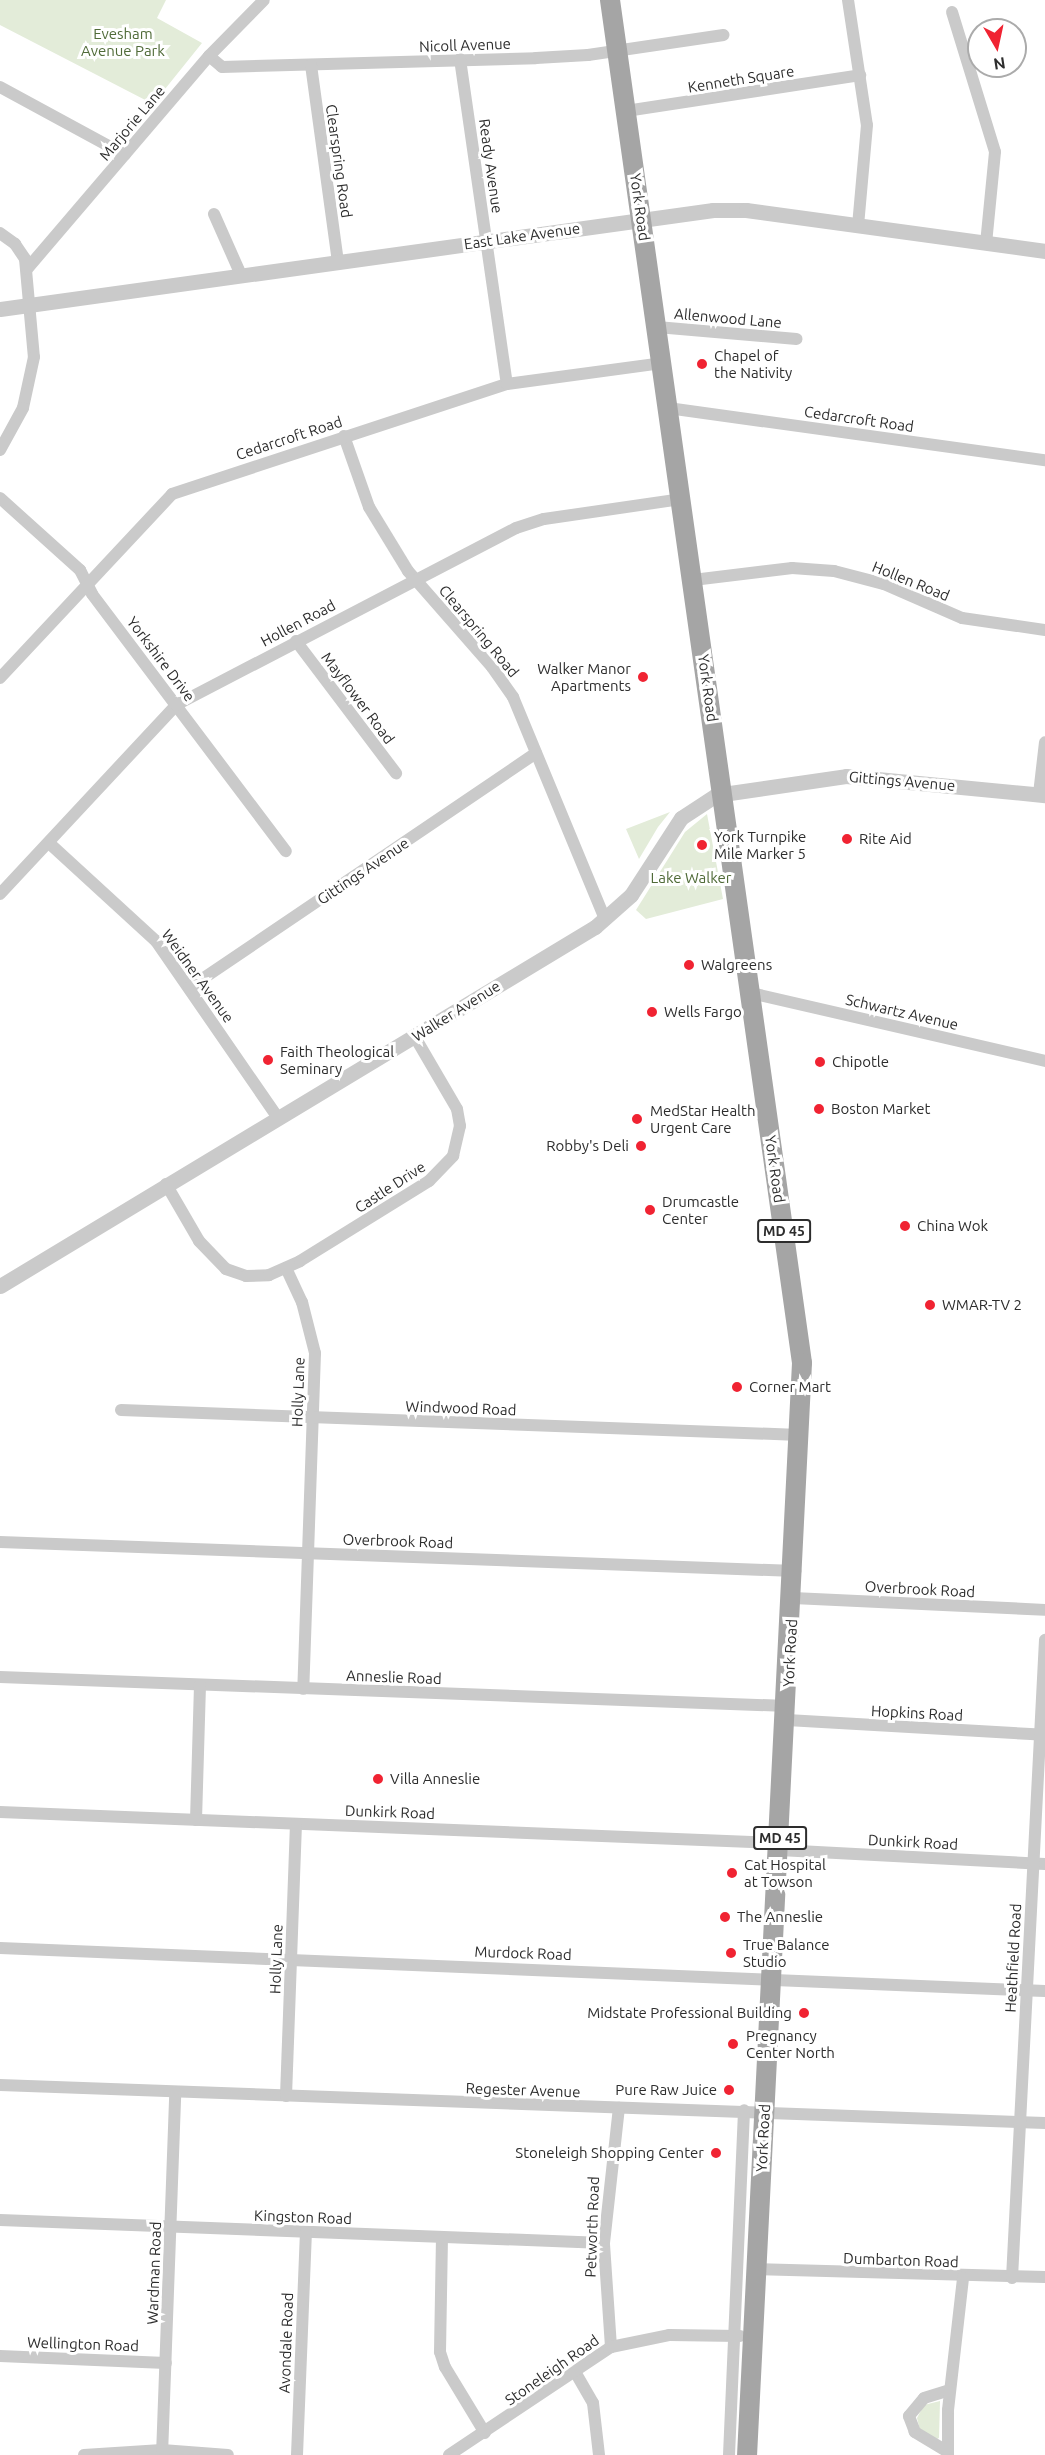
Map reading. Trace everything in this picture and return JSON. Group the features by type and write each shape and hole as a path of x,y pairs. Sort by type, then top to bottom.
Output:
{"main road":[{"name":"York Road","path":"610,0 802,1356 795,1571 757,2269 744,2337 747,2455"}],"street":[{"name":"Marjorie Lane","path":"27,269 209,56 264,0"},
{"path":"848,0 868,142 858,226"},
{"path":"952,12 995,152 986,243"},
{"name":"Nicoll Avenue","path":"209,56 222,67 588,55 724,35"},
{"name":"Ready Avenue","path":"460,59 507,384"},
{"name":"Clearspring Road","path":"311,65 338,261"},
{"name":"Kenneth Square","path":"626,111 860,75"},
{"path":"0,87 125,155"},
{"name":"East Lake Avenue","path":"0,309 642,219 738,210 1045,251"},
{"path":"214,214 240,275"},
{"path":"0,233 21,250 27,269 32,305 31,382 17,424 0,450"},
{"name":"Allenwood Lane","path":"657,327 796,339"},
{"name":"Cedarcroft Road","path":"0,678 87,582 172,494 507,384 662,363"},
{"name":"Cedarcroft Road","path":"668,408 1045,460"},
{"name":"Clearspring Road","path":"344,436 369,507 415,579 502,679 536,753 605,920"},
{"name":"Yorkshire Drive","path":"0,498 80,570 176,705 286,851"},
{"name":"Hollen Road","path":"0,894 176,705 415,579 536,521 681,499"},
{"name":"Hollen Road","path":"693,580 792,568 834,571 884,584 962,618 1045,630"},
{"name":"Mayflower Road","path":"296,642 396,773"},
{"path":"1042,795 1045,742"},
{"name":"Gittings Avenue","path":"189,988 536,753"},
{"name":"Gittings Avenue","path":"723,792 846,776 1042,795"},
{"name":"Walker Avenue","path":"0,1286 605,920 631,895 681,818 723,792"},
{"name":"Weidner Avenue","path":"49,843 143,927 189,988 278,1118"},
{"name":"Schwartz Avenue","path":"751,993 1045,1061"},
{"name":"Castle Drive","path":"286,1268 429,1181 453,1156 460,1126 457,1109 415,1037"},
{"path":"166,1184 199,1241 226,1269 256,1276 286,1268"},
{"name":"Holly Lane","path":"286,1268 305,1312 315,1353 303,1689"},
{"name":"Windwood Road","path":"121,1410 800,1435"},
{"name":"Overbrook Road","path":"0,1542 795,1571"},
{"name":"Overbrook Road","path":"793,1598 1045,1610"},
{"name":"Heathfield Road","path":"1012,2278 1027,1990 1039,1864 1045,1640"},
{"name":"Anneslie Road","path":"0,1677 303,1689 787,1713"},
{"path":"196,1820 200,1685"},
{"name":"Hopkins Road","path":"787,1713 1043,1735"},
{"name":"Dunkirk Road","path":"0,1812 779,1846 1039,1864"},
{"name":"Holly Lane","path":"286,2096 296,1824"},
{"name":"Murdock Road","path":"0,1948 1045,1991"},
{"name":"Regester Avenue","path":"0,2085 619,2108 765,2110 1045,2123"},
{"name":"Wardman Road","path":"162,2452 176,2092"},
{"name":"Petworth Road","path":"611,2347 604,2243 619,2108"},
{"name":"York Road","path":"729,2455 744,2337 744,2110"},
{"name":"Kingston Road","path":"0,2220 604,2243"},
{"name":"Avondale Road","path":"297,2455 306,2232"},
{"path":"442,2237 440,2352 445,2367 485,2433"},
{"name":"Dumbarton Road","path":"757,2269 963,2278 1045,2277"},
{"path":"948,2453 950,2390 963,2278"},
{"name":"Stoneleigh Road","path":"449,2455 611,2347 654,2336 744,2337"},
{"name":"Wellington Road","path":"0,2356 166,2363"},
{"path":"574,2370 593,2403 599,2455"},
{"path":"948,2453 915,2432 909,2416 924,2398 950,2390"},
{"path":"84,2455 162,2452 228,2455"}],"green space":[{"name":"Evesham Avenue Park","path":"0,0 166,0 157,18 202,43 153,104 0,25"},
{"name":"Lake Walker","path":"670,812 658,827 639,859 626,829"},
{"name":"Lake Walker","path":"707,814 723,899 646,919 636,910 685,832"},
{"path":"940,2401 939,2438 937,2439 920,2430 917,2418 924,2405"}],"place":[{"name":"Chapel of the Nativity","path":"702,364"},
{"name":"Walker Manor Apartments","path":"643,677"},
{"name":"Rite Aid","path":"847,839"},
{"name":"York Turnpike Mile Marker 5","path":"702,845"},
{"name":"Walgreens","path":"689,965"},
{"name":"Wells Fargo","path":"652,1012"},
{"name":"Faith Theological Seminary","path":"268,1060"},
{"name":"Chipotle","path":"820,1062"},
{"name":"Boston Market","path":"819,1109"},
{"name":"MedStar Health Urgent Care","path":"637,1119"},
{"name":"Robby's Deli","path":"641,1146"},
{"name":"Drumcastle Center","path":"650,1210"},
{"name":"China Wok","path":"905,1226"},
{"name":"WMAR-TV 2","path":"930,1305"},
{"name":"Corner Mart","path":"737,1387"},
{"name":"Villa Anneslie","path":"378,1779"},
{"name":"Cat Hospital at Towson","path":"732,1873"},
{"name":"The Anneslie","path":"725,1917"},
{"name":"True Balance Studio","path":"731,1953"},
{"name":"Midstate Professional Building","path":"804,2013"},
{"name":"Pregnancy Center North","path":"733,2044"},
{"name":"Pure Raw Juice","path":"729,2090"},
{"name":"Stoneleigh Shopping Center","path":"716,2153"}]}
